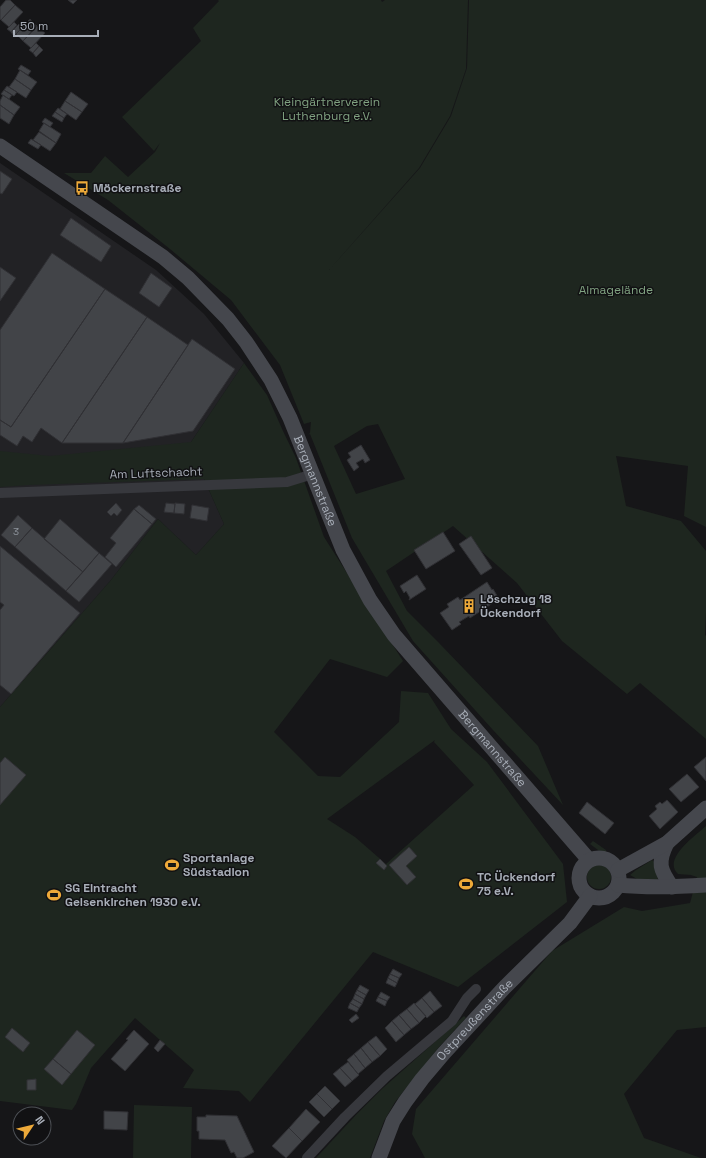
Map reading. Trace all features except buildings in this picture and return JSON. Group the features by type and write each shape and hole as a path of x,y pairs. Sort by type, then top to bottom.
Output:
{"street":[{"name":"Bergmannstraße","path":"0,146 163,258 188,278 228,319 246,342 271,380 290,418 343,550 370,600 394,635 589,860"},
{"name":"Am Luftschacht","path":"0,493 287,482 313,474"},
{"path":"618,870 666,843 706,808"},
{"path":"666,843 660,857 664,876 672,888"},
{"path":"602,858 608,860 614,864 618,870 618,885 610,896 596,898 590,896 581,887 579,875 584,864 589,860 602,858"},
{"path":"618,885 644,888 672,888 706,885"},
{"name":"Ostpreußenstraße","path":"379,1158 393,1122 405,1102 422,1080 444,1053 504,988 570,923 590,896"},
{"name":"Ostpreußenstraße","path":"307,1158 345,1117 387,1076 452,1021 467,998 476,989"}],"shaded area":[{"path":"0,163 156,270 204,314 244,363 191,442 204,479 224,524 196,555 158,519 111,580 0,707"}],"green space":[{"path":"218,0 381,0 382,2 385,0 468,0 466,69 450,116 419,168 329,270 420,168 451,116 467,68 469,0 706,0 706,527 684,516 688,466 616,456 626,506 681,521 706,551 706,739 640,683 627,694 562,641 517,583 453,526 386,571 407,611 538,746 563,805 413,641 352,538 310,434 308,435 310,433 311,422 304,424 280,365 231,300 108,200 64,173 91,173 105,156 128,177 155,152 160,143 154,151 122,117 201,41 193,28 219,1","holes":["378,424 405,479 356,494 334,446 367,426"]},
{"path":"244,363 267,395 296,458 324,537 403,661 387,677 330,659 274,732 318,776 340,777 399,722 401,691 428,693 451,729 487,762 563,864 567,902 458,987 373,952 250,1102 239,1091 183,1088 194,1070 135,1018 91,1068 72,1110 52,1108 52,1106 0,1101 0,707 111,580 158,519 196,555 224,524 204,479 0,487 0,451 50,456 191,442","holes":["435,740 434,742 474,785 386,864 355,837 327,819"]},
{"path":"706,826 706,1027 677,1030 624,1094 644,1138 701,1158 425,1158 412,1134 416,1109 552,951 624,907 642,911 690,903 697,877 678,874 674,868 674,862 682,848"},
{"path":"593,841 606,850 606,853 598,850 590,844"},
{"path":"652,860 654,862 658,880 637,879 630,875 636,870"},
{"path":"599,865 608,868 611,877 608,886 599,889 590,886 587,877 590,868"},
{"path":"464,1016 466,1018 439,1047 395,1102 384,1121 370,1158 316,1158 383,1088"},
{"path":"134,1105 192,1107 191,1158 133,1158"}],"place":[{"name":"Möckernstraße","path":"82,188"},
{"name":"Löschzug 18 Ückendorf","path":"469,606"},
{"name":"Sportanlage Südstadion","path":"172,865"},
{"name":"TC Ückendorf 75 e.V.","path":"466,884"},
{"name":"SG Eintracht Gelsenkirchen 1930 e.V.","path":"54,895"}],"park label":[{"name":"Kleingärtnerverein Luthenburg e.V.","path":"327,109"},
{"name":"Almagelände","path":"616,290"}]}
